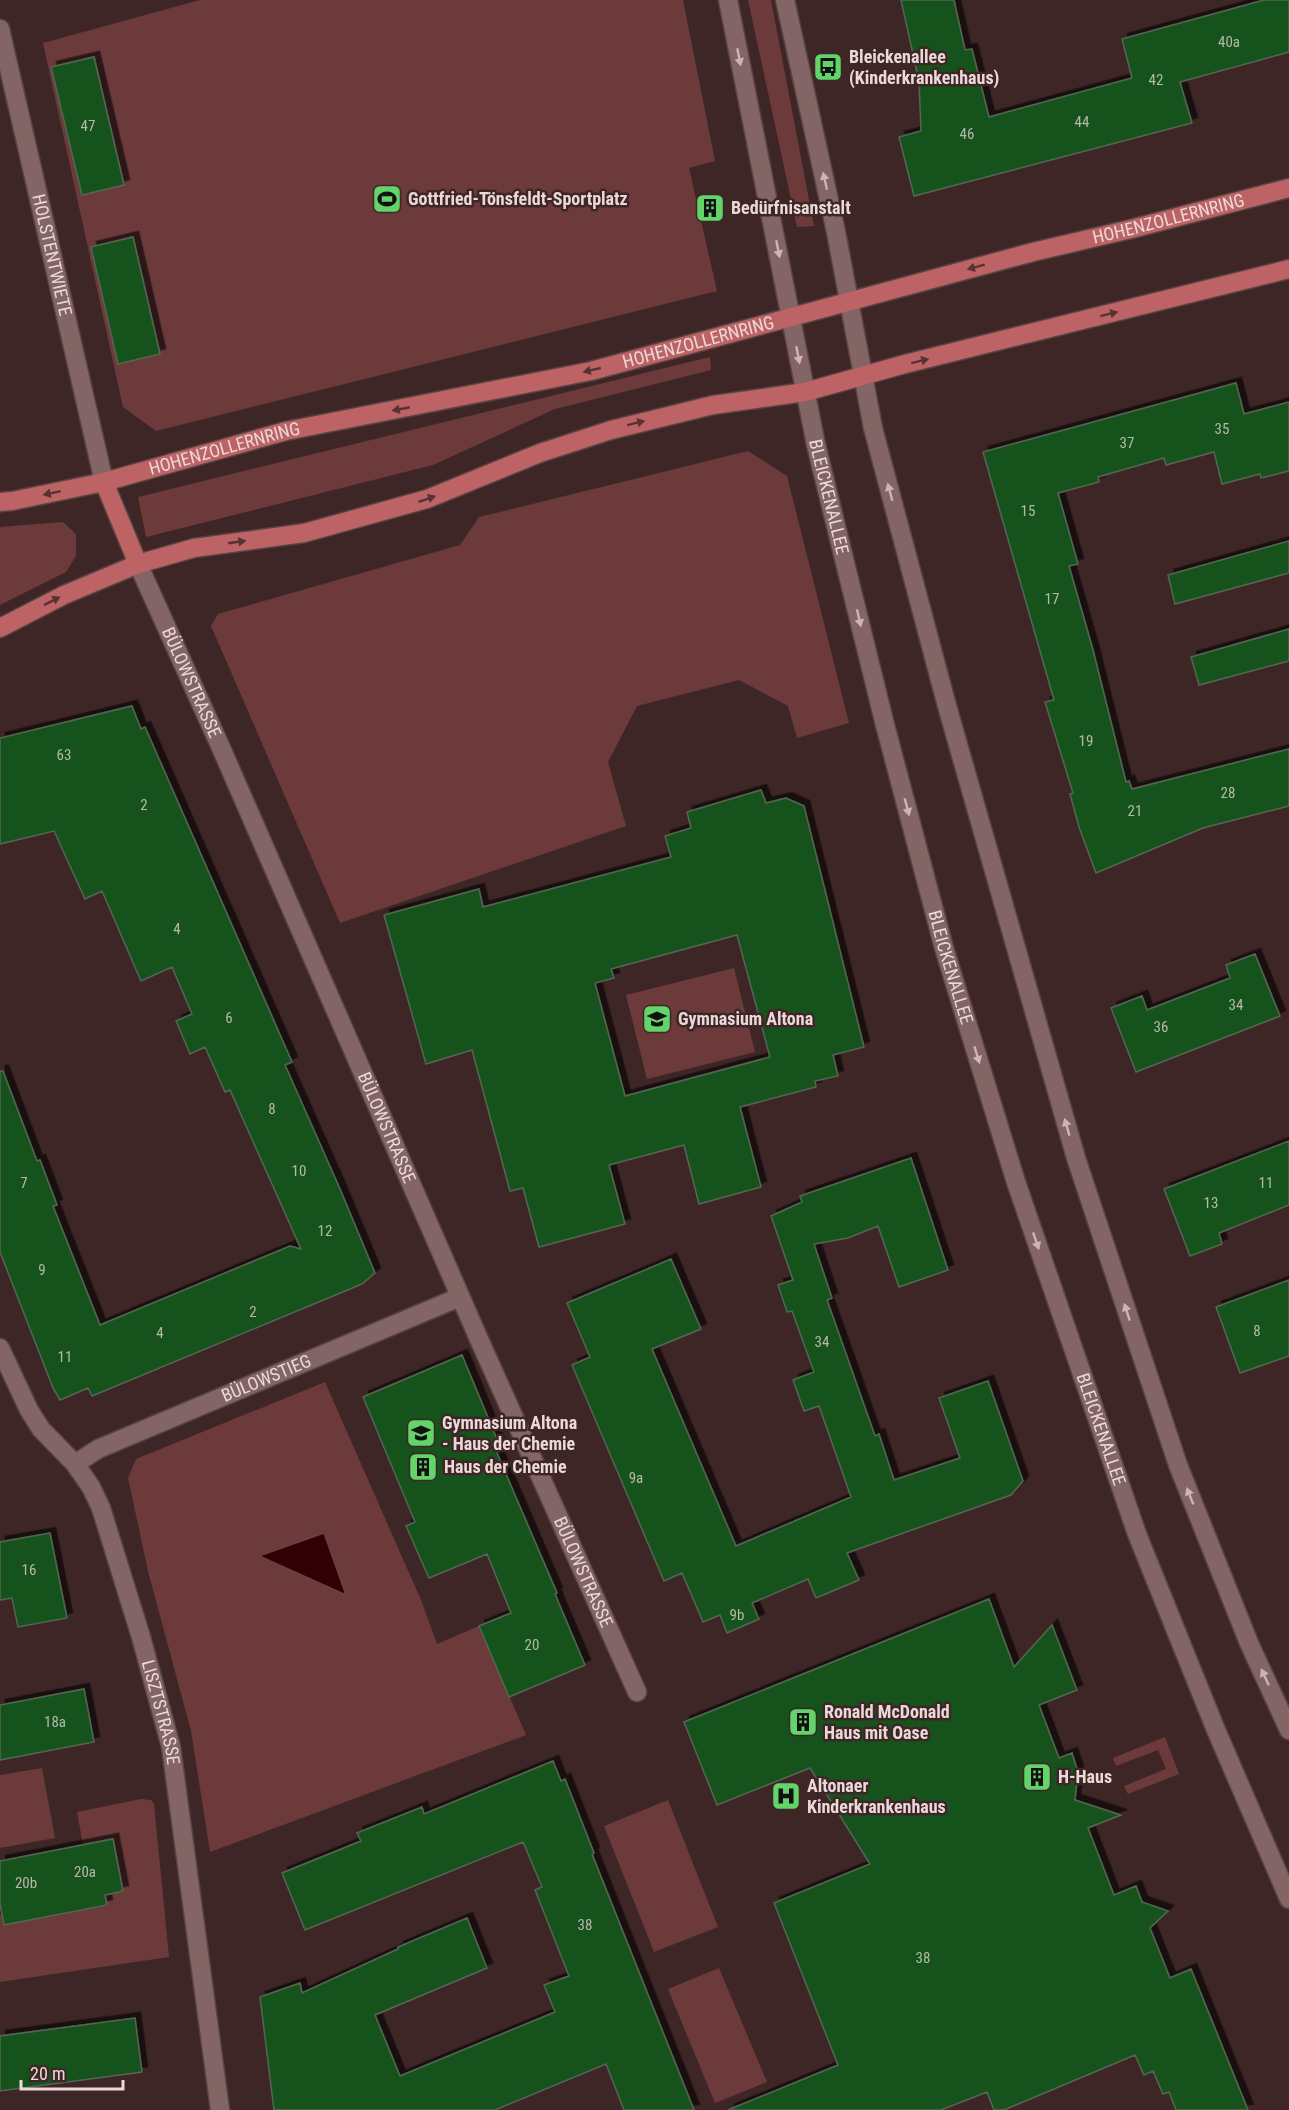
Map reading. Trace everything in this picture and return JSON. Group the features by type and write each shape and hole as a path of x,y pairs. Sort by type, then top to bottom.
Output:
{"main road":[{"name":"HOHENZOLLERNRING","path":"0,502 104,482 286,431 591,371 791,318 849,300 1289,188"},
{"path":"0,628 64,595 138,564 194,548 304,533 428,499 540,453 611,430 713,405 805,392 905,364 1289,269"},
{"path":"104,482 138,564"}],"street":[{"name":"BLEICKENALLEE","path":"728,0 816,445 885,725 938,926 1016,1182 1137,1534 1216,1730 1289,1899"},
{"path":"785,0 849,300 873,428 951,717 1076,1158 1178,1465 1250,1643 1289,1730"},
{"name":"HOLSTENTWIETE","path":"0,29 104,482"},
{"name":"BÜLOWSTRASSE","path":"138,564 460,1297 637,1692"},
{"name":"BÜLOWSTIEG","path":"75,1464 98,1449 460,1297"},
{"name":"LISZTSTRASSE","path":"0,1348 29,1410 41,1429 75,1464 91,1487 101,1508 141,1637 171,1748 220,2110"}],"shaded area":[{"name":"Gottfried-Tönsfeldt-Sportplatz","path":"200,0 683,0 715,161 689,168 717,291 156,431 123,407 43,43"},
{"path":"748,0 771,0 814,226 797,227"},
{"path":"710,357 711,370 555,409 433,465 146,537 138,497"},
{"path":"748,451 787,476 849,723 797,738 788,706 739,680 637,706 608,762 626,826 340,923 211,626 218,614 460,545 479,517"},
{"path":"63,522 76,534 76,556 66,572 0,605 0,527"},
{"path":"734,968 755,1052 647,1079 626,995"},
{"path":"325,1382 421,1600 437,1644 479,1626 526,1735 210,1852 191,1731 148,1571 128,1478 136,1459"},
{"path":"324,1533 346,1595 259,1556"},
{"path":"1165,1737 1179,1774 1128,1794 1124,1786 1166,1769 1158,1750 1116,1766 1113,1758"},
{"path":"42,1768 55,1838 0,1848 0,1775"},
{"path":"141,1799 151,1800 154,1804 169,1957 0,1982 0,1915 5,1925 39,1918 70,1902 72,1912 107,1905 105,1895 123,1891 113,1840 83,1845 77,1812"},
{"path":"668,1800 718,1927 654,1952 604,1826"},
{"path":"719,1968 767,2082 715,2103 668,1989"}],"building":[{"path":"901,0 954,0 965,50 972,49 989,117 1132,78 1122,39 1264,0 1289,0 1289,52 1180,82 1192,123 914,196 899,137 921,131 919,81"},
{"path":"94,57 124,185 82,195 51,67"},
{"path":"133,237 160,354 118,364 91,247"},
{"path":"1236,383 1244,414 1289,402 1289,471 1261,478 1260,474 1222,484 1214,452 1166,465 1164,458 1098,477 1099,482 1058,493 1078,564 1069,566 1126,782 1129,781 1132,789 1289,749 1289,806 1203,828 1096,873 1079,827 1070,794 1073,793 1045,702 1054,700 983,452"},
{"path":"1289,541 1289,573 1175,604 1168,575"},
{"path":"1289,629 1289,661 1199,685 1191,657"},
{"path":"132,706 141,729 145,727 292,1062 285,1065 375,1273 362,1284 92,1396 88,1388 60,1400 53,1388 0,1252 0,1071 3,1071 37,1161 40,1160 57,1205 53,1206 100,1325 290,1246 301,1249 230,1090 225,1092 205,1047 190,1054 176,1021 192,1014 172,967 141,981 102,891 85,899 54,831 0,844 0,738"},
{"path":"761,790 766,803 786,798 804,806 864,1047 833,1055 838,1076 815,1081 816,1087 740,1107 761,1187 699,1204 684,1145 609,1165 625,1224 539,1247 523,1188 510,1191 472,1050 426,1064 384,915 479,889 483,907 671,857 665,836 691,828 687,812","holes":["737,935 770,1057 625,1096 595,983 614,978 611,969"]},
{"path":"1255,954 1280,1016 1136,1072 1111,1008 1142,996 1147,1010 1230,978 1226,965"},
{"path":"1289,1141 1289,1205 1219,1233 1222,1244 1190,1256 1164,1189"},
{"path":"911,1158 948,1270 899,1287 878,1226 848,1238 814,1244 832,1298 827,1300 875,1436 879,1434 894,1480 960,1458 939,1398 988,1381 1023,1481 1011,1495 847,1553 859,1580 816,1598 808,1579 752,1603 759,1619 727,1633 720,1615 703,1622 682,1573 664,1581 572,1365 590,1357 567,1303 671,1259 701,1329 652,1349 736,1546 851,1497 819,1406 804,1411 793,1380 814,1372 792,1311 787,1312 778,1285 793,1280 771,1216 802,1202 800,1196"},
{"path":"1289,1280 1289,1356 1240,1373 1216,1307"},
{"name":"Gymnasium Altona - Haus der Chemie","path":"462,1355 499,1444 494,1446 585,1665 509,1697 479,1626 511,1613 487,1554 429,1578 406,1526 415,1522 363,1397"},
{"path":"50,1533 67,1618 18,1627 12,1598 0,1600 0,1542"},
{"path":"989,1599 1014,1667 1052,1625 1077,1690 1039,1705 1059,1758 1072,1753 1078,1772 1075,1800 1121,1815 1088,1828 1114,1895 1136,1886 1142,1902 1168,1911 1150,1928 1170,1978 1191,1969 1248,2110 1176,2110 1169,2092 1163,2094 1153,2071 1144,2075 1135,2055 1004,2110 994,2110 987,2092 941,2110 728,2110 838,2065 774,1903 870,1864 810,1768 717,1805 684,1722"},
{"path":"84,1689 94,1742 0,1760 0,1705"},
{"path":"553,1761 561,1781 565,1779 594,1853 592,1854 694,2110 624,2110 606,2064 495,2110 274,2110 260,1997 300,1983 302,1993 398,1949 398,1947 467,1918 487,1968 375,2015 400,2076 555,2012 544,1985 569,1976 535,1890 542,1887 523,1842 305,1930 282,1873 361,1841 357,1833 422,1807 424,1814"},
{"path":"113,1839 123,1891 105,1895 107,1905 4,1925 0,1904 0,1861"},
{"path":"135,2018 142,2072 0,2091 0,2036"}],"place":[{"name":"Bleickenallee (Kinderkrankenhaus)","path":"828,67"},
{"name":"Gottfried-Tönsfeldt-Sportplatz","path":"387,199"},
{"name":"Bedürfnisanstalt","path":"710,208"},
{"name":"Gymnasium Altona","path":"657,1019"},
{"name":"Gymnasium Altona - Haus der Chemie","path":"421,1433"},
{"name":"Haus der Chemie","path":"423,1467"},
{"name":"Ronald McDonald Haus mit Oase","path":"803,1722"},
{"name":"H-Haus","path":"1037,1777"},
{"name":"Altonaer Kinderkrankenhaus","path":"786,1796"}]}
